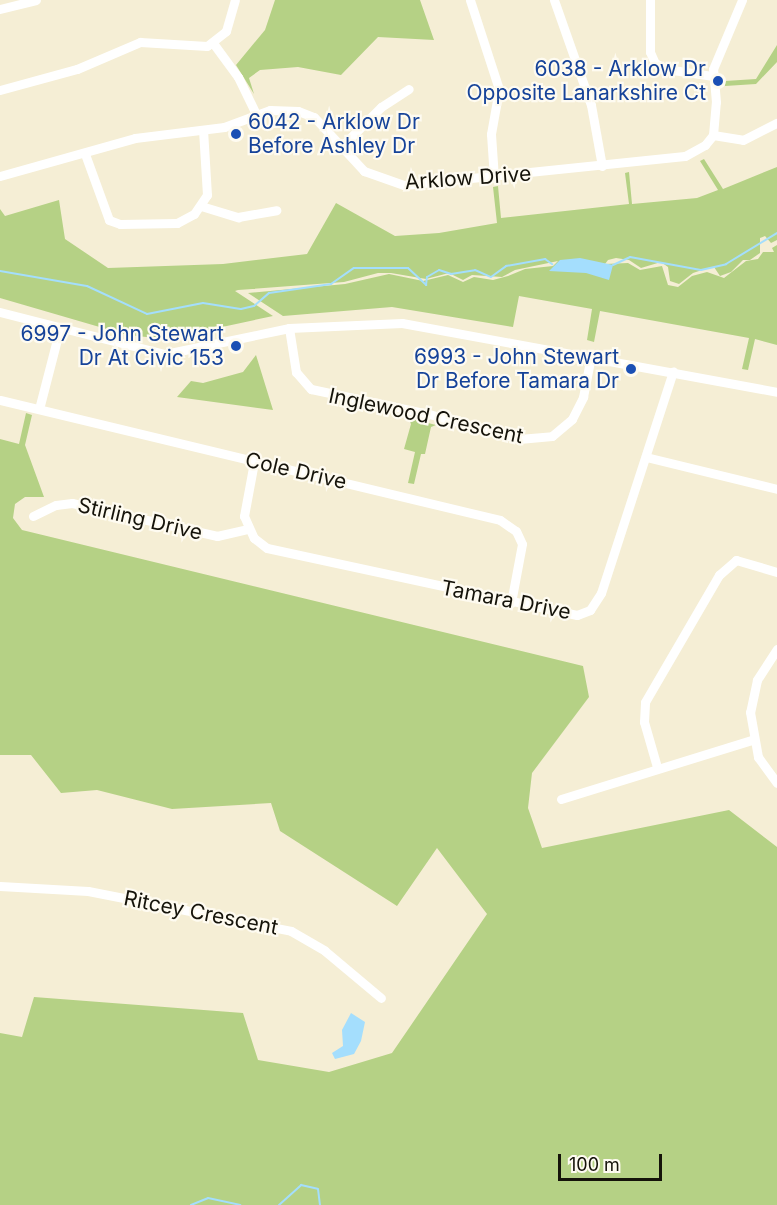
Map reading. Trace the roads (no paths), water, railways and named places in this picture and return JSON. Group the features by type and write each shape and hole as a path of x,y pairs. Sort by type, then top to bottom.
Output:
{"street":[{"path":"0,9 36,0"},
{"path":"0,90 77,69 140,42 192,47 213,44 226,31 235,0"},
{"path":"470,0 499,89 491,134 494,178"},
{"path":"554,0 591,105 602,166"},
{"path":"650,0 650,52 655,63 669,70 713,76"},
{"path":"742,0 717,53 713,76 717,102 713,135 743,140 777,123"},
{"path":"213,44 238,77 256,114"},
{"path":"340,147 381,107 409,89"},
{"name":"Arklow Drive","path":"0,176 145,136 203,130 256,114 284,110 306,114 331,133 340,147 367,173 393,183 421,186 688,155 705,146 713,135"},
{"path":"85,154 103,213 113,222 177,223 201,206 207,192 203,130"},
{"path":"201,206 238,217 276,210"},
{"path":"0,312 165,354 290,328 387,321 591,356 777,392"},
{"path":"39,409 60,328"},
{"name":"Inglewood Crescent","path":"290,328 296,372 311,388 429,414 519,439 552,436 572,419 583,397 591,356"},
{"name":"Tamara Drive","path":"248,529 260,544 284,554 570,615 584,613 595,605 673,371"},
{"name":"Cole Drive","path":"0,400 254,462 409,496 506,523 520,537 523,551 511,603"},
{"path":"645,457 777,489"},
{"path":"248,529 244,507 254,462"},
{"name":"Stirling Drive","path":"33,516 51,507 72,502 217,536 248,529"},
{"path":"657,767 644,722 645,702 719,575 736,560 777,572"},
{"path":"777,649 764,666 752,695 752,740 758,757 777,783"},
{"path":"561,799 657,767 752,740"},
{"name":"Ritcey Crescent","path":"0,886 88,891 274,926 317,945 381,998"}],"water":[{"path":"580,258 613,265 609,280 586,273 549,271 560,260"},
{"path":"351,1013 365,1022 361,1041 354,1054 335,1059 332,1053 343,1046 342,1030"}],"waterway":[{"path":"613,265 630,257 701,270 726,264 777,233"},
{"path":"0,271 87,286 147,314 203,303 241,309 254,306 269,293 331,284 354,268 408,268 426,285 427,277 439,270 451,274 475,270 491,277 506,266 545,259 552,264"},
{"path":"279,1205 301,1185 318,1189 320,1205"},
{"path":"191,1205 208,1198 240,1205"}],"place":[{"name":"6038 - Arklow Dr Opposite Lanarkshire Ct","path":"718,81"},
{"name":"6042 - Arklow Dr Before Ashley Dr","path":"236,134"},
{"name":"6997 - John Stewart Dr At Civic 153","path":"236,346"},
{"name":"6993 - John Stewart Dr Before Tamara Dr","path":"631,369"}]}
